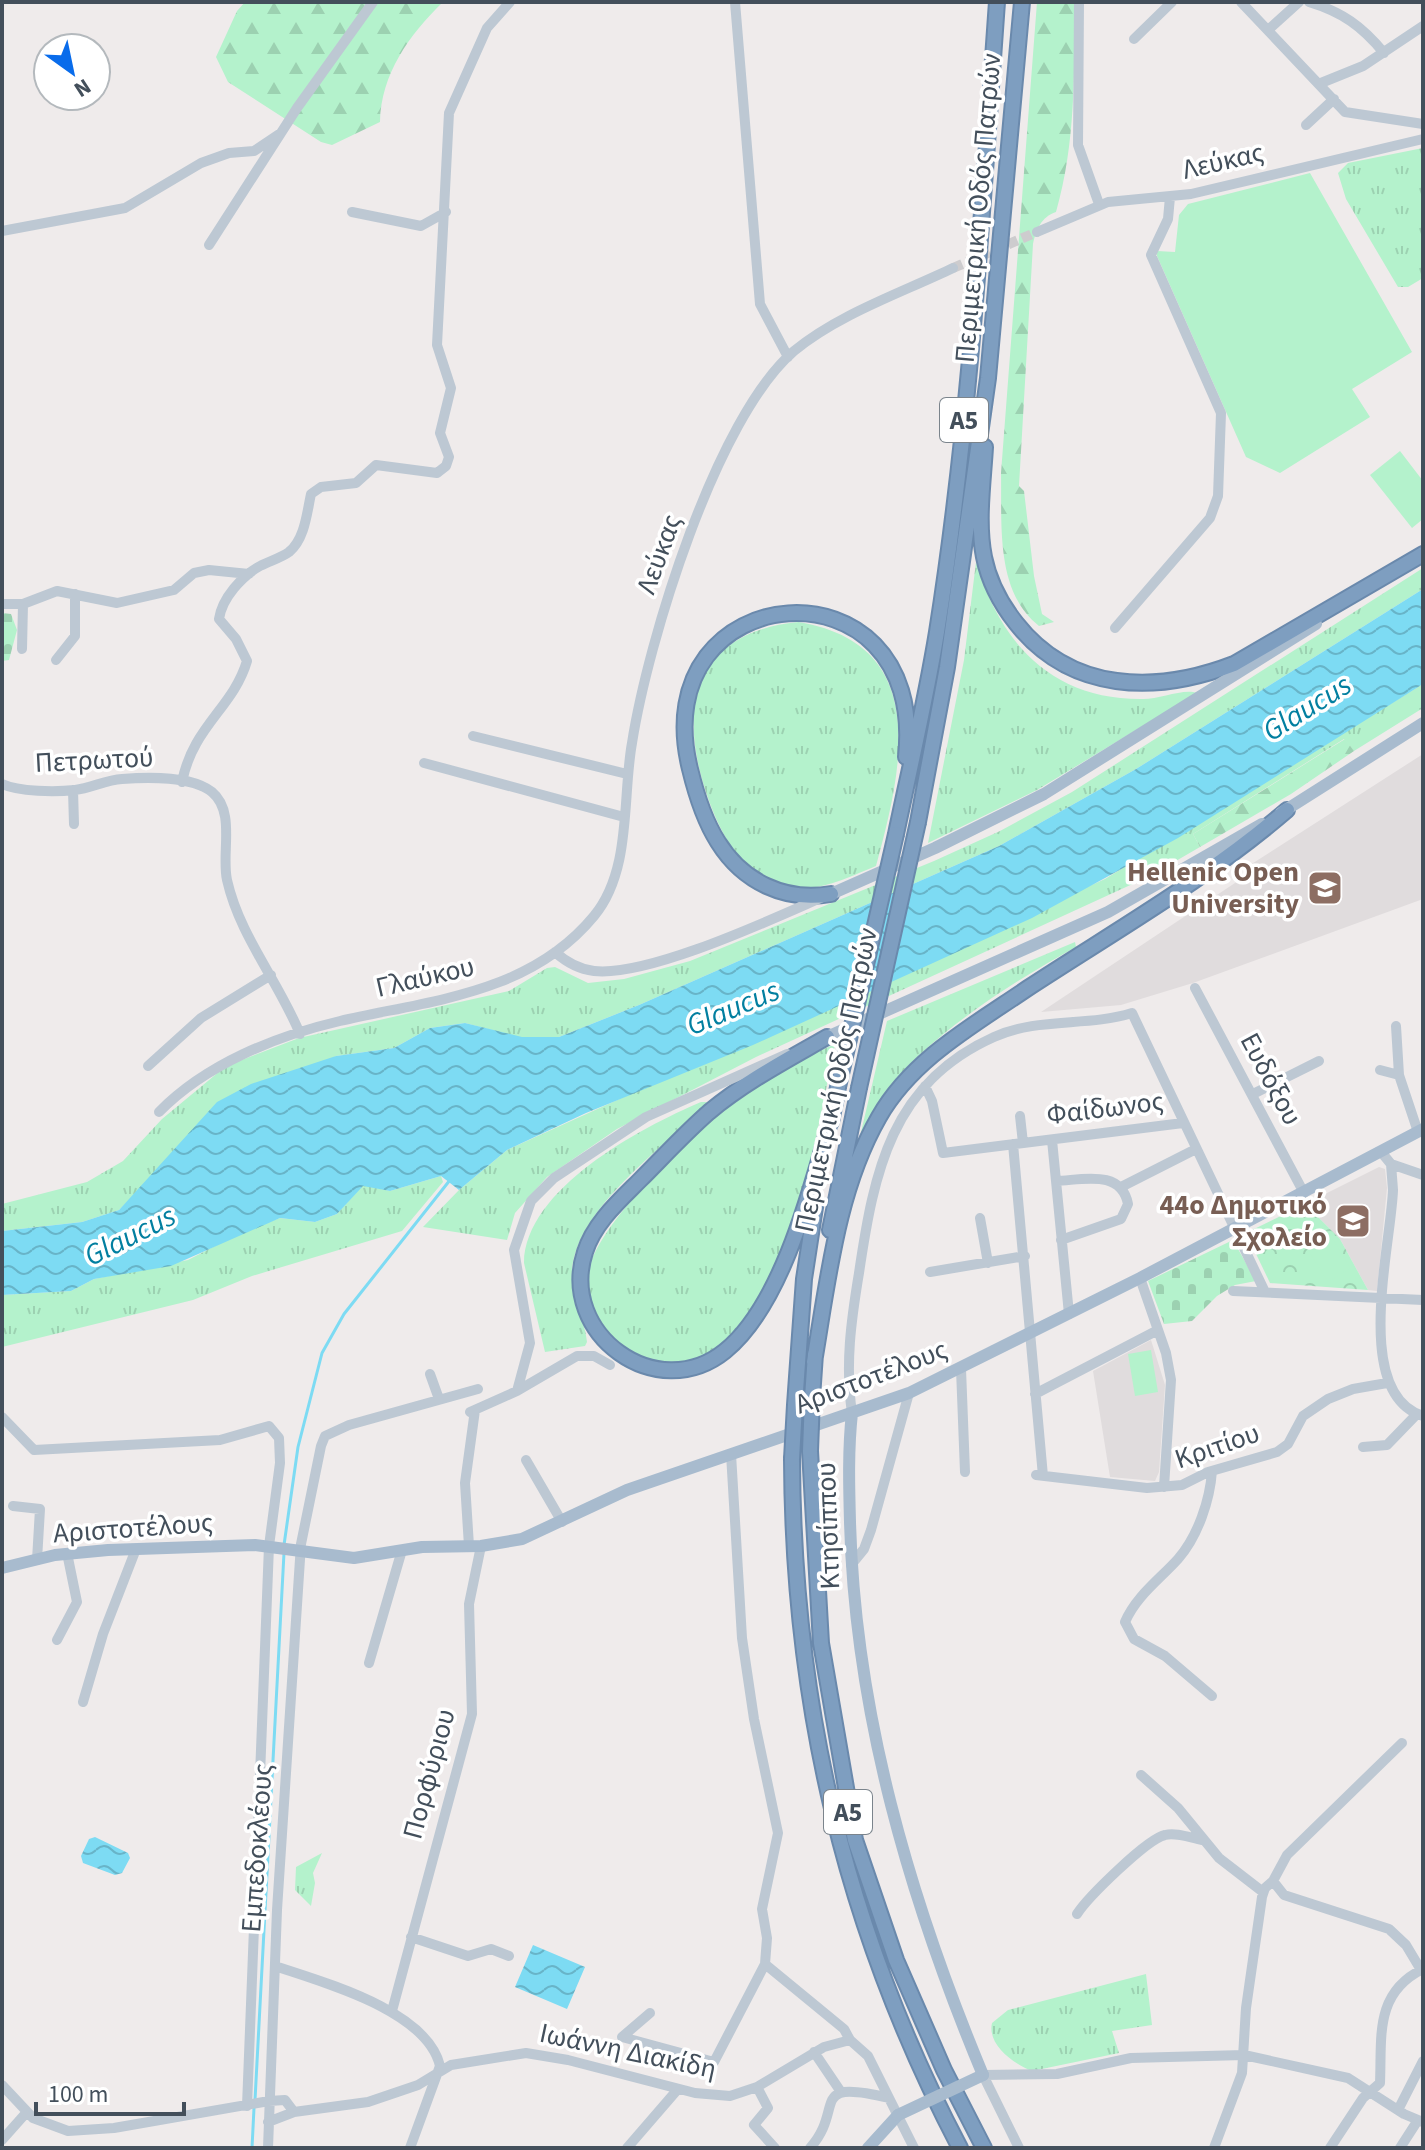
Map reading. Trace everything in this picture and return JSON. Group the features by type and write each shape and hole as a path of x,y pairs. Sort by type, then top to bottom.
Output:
{"highway":[{"name":"Περιμετρική Οδός Πατρών","path":"960,2148 885,1978 854,1892 826,1791 801,1645 793,1552 792,1459 804,1279 832,1115 927,692 957,492 978,276 997,2"},
{"name":"Περιμετρική Οδός Πατρών","path":"984,2148 944,2070 896,1960 855,1840 845,1797 821,1643 810,1451 814,1362 827,1250 918,822 947,667 988,378 1022,2"},
{"path":"988,378 981,520 987,568 997,595 1021,630 1050,657 1078,672 1111,682 1139,684 1211,672 1270,645 1423,555"},
{"path":"831,894 803,896 761,884 743,873 714,837 693,780 682,727 685,700 693,675 709,652 729,634 752,622 803,612 839,620 872,642 892,664 900,681 907,715 897,830"},
{"path":"814,1362 834,1248 853,1177 877,1121 898,1089 921,1064 963,1032 1231,855 1287,810"},
{"path":"827,1037 745,1086 709,1112 614,1206 598,1226 585,1250 580,1272 586,1313 606,1343 630,1362 671,1371 698,1367 731,1346 768,1292 791,1246 832,1115"}],"main road":[{"path":"831,894 961,836 1044,794 1423,555"},
{"path":"827,1037 1108,912 1287,810 1423,723"},
{"name":"Αριστοτέλους","path":"2,1568 67,1553 136,1549 272,1547 354,1558 402,1550 475,1546 522,1539 627,1490 909,1393 1140,1278 1382,1153 1420,1130"},
{"name":"Κτησίππου","path":"852,1413 851,1565 864,1671 890,1802 921,1906 983,2075"},
{"path":"868,2148 898,2115 983,2075"}],"street":[{"path":"209,245 281,133 373,2"},
{"path":"182,782 193,744 242,678 247,661 219,619 228,595 249,574 289,552 301,535 311,494 321,487 356,483 376,465 424,474 437,473 446,466 449,457 440,433 451,388 437,345 449,113 487,28 510,2"},
{"path":"735,2 760,304 788,357"},
{"path":"1079,2 1078,145 1099,204"},
{"path":"1134,39 1172,2"},
{"path":"1241,2 1351,114 1423,124"},
{"path":"1268,30 1299,2"},
{"path":"1309,2 1344,15 1362,28 1384,53"},
{"path":"1321,83 1356,70 1423,26"},
{"path":"1306,125 1334,99"},
{"path":"2,231 125,208 201,163 229,153 254,151 281,133"},
{"name":"Λεύκας","path":"1037,232 1099,204 1170,197 1423,139"},
{"path":"1115,628 1164,574 1217,504 1220,406 1176,317 1151,255 1168,219 1170,197"},
{"path":"352,212 421,226 446,212"},
{"name":"Λεύκας","path":"555,952 591,920 606,898 619,858 627,774 651,650 703,504 753,400 788,357 834,325 953,268"},
{"path":"2,604 23,604 44,593 75,594 117,603 174,590 194,573 209,570 249,574"},
{"path":"75,594 75,636 81,650"},
{"path":"22,649 23,604"},
{"path":"56,660 75,636"},
{"path":"473,736 627,774"},
{"path":"424,763 624,817"},
{"name":"Πετρωτού","path":"2,784 73,790 122,779 182,782 212,793 223,809 229,889 251,947 271,975 300,1034"},
{"path":"73,790 74,824"},
{"path":"555,952 583,969 626,968 715,941 831,894"},
{"name":"Γλαύκου","path":"159,1112 213,1070 300,1034 488,988 542,963 555,952"},
{"path":"148,1066 201,1018 271,975"},
{"name":"Ευδόξου","path":"1195,988 1304,1193"},
{"name":"Φαίδωνος","path":"925,1086 932,1101 943,1153 1183,1123 1132,1013 1021,1028"},
{"path":"1396,1026 1399,1075 1420,1130"},
{"name":"Κτησίππου","path":"852,1413 848,1341 871,1196 890,1138 925,1086 968,1051 1021,1028"},
{"path":"517,1391 530,1343 514,1250 531,1201 554,1178 646,1117 827,1037"},
{"path":"1253,1094 1319,1061"},
{"path":"1380,1070 1399,1075"},
{"path":"1020,1116 1018,1143 1035,1394 1158,1330"},
{"path":"1183,1123 1264,1290"},
{"path":"1052,1140 1069,1314"},
{"path":"1121,1187 1196,1149"},
{"path":"1382,1153 1391,1164 1423,1175"},
{"path":"1363,1447 1387,1445 1420,1415 1401,1403 1387,1383 1379,1347 1392,1204 1391,1164"},
{"path":"1056,1181 1104,1179 1121,1187 1128,1204 1124,1217 1061,1240"},
{"path":"980,1218 988,1263"},
{"path":"930,1272 1025,1256"},
{"path":"1140,1278 1158,1330 1171,1386 1164,1487"},
{"path":"1233,1291 1264,1290 1423,1300"},
{"path":"517,1391 577,1356 594,1356 610,1365"},
{"path":"961,1369 965,1472"},
{"path":"430,1374 439,1399 478,1389"},
{"name":"Κριτίου","path":"1035,1394 1040,1475 1164,1487 1182,1485 1212,1471 1277,1452 1288,1444 1303,1416 1328,1399 1353,1389 1387,1383"},
{"name":"Πορφύριου","path":"392,2011 472,1714 469,1604 475,1546 465,1483 472,1411 517,1391"},
{"path":"851,1565 864,1549 871,1530 909,1393"},
{"name":"Εμπεδοκλέους","path":"268,2148 298,1552 325,1436 349,1425 439,1399"},
{"path":"2,1417 30,1448 42,1450 220,1440 272,1426 281,1444 272,1547 247,2106"},
{"path":"650,2013 622,2037 714,2062 765,1964 767,1938 762,1905 778,1833 765,1780 742,1638 731,1454"},
{"path":"526,1460 562,1522"},
{"path":"1212,1471 1210,1493 1191,1538 1178,1558 1145,1592 1125,1622 1132,1637 1165,1656 1212,1696"},
{"path":"13,1506 40,1509 37,1560"},
{"path":"83,1702 108,1621 136,1549"},
{"path":"369,1663 402,1550"},
{"path":"57,1640 77,1602 67,1553"},
{"path":"1275,1887 1287,1855 1402,1743"},
{"path":"1141,1775 1178,1808 1202,1840 1233,1871 1263,1892"},
{"path":"1077,1914 1084,1903 1159,1837 1169,1834 1202,1840"},
{"path":"1263,1892 1275,1887 1385,1927 1406,1945 1422,1969 1401,1983 1384,2011 1379,2038 1380,2082 1330,2148"},
{"path":"1214,2148 1237,2091 1244,2055 1246,2008 1263,1892"},
{"path":"411,1937 468,1956 491,1949 509,1956"},
{"path":"765,1964 846,2030 850,2040 868,2056 914,2148"},
{"path":"275,1966 392,2011 409,2024 438,2060 436,2075 410,2148"},
{"name":"Ιωάννη Διακίδη","path":"268,2122 294,2112 368,2102 458,2063 535,2053 678,2089 723,2096 757,2087 814,2052 850,2040"},
{"path":"814,2052 841,2092"},
{"path":"1019,2148 983,2075 1057,2074 1146,2057 1244,2055 1339,2075 1420,2121 1400,2148"},
{"path":"1398,2110 1423,2061"},
{"path":"2,2085 26,2113 57,2129 84,2131 269,2101 285,2100 294,2112"},
{"path":"757,2087 768,2108 754,2125 775,2148"},
{"path":"627,2148 678,2089"},
{"path":"810,2148 829,2106 841,2092 853,2089 889,2098"},
{"path":"2,2140 26,2113"}],"shaded area":[{"name":"Hellenic Open University","path":"1423,754 1423,899 1193,983 1121,1005 1041,1012 1244,877 1250,865"},
{"name":"44ο Δημοτικό Σχολείο","path":"1379,1167 1385,1169 1387,1188 1377,1291 1368,1290 1340,1239 1305,1204"},
{"path":"1151,1340 1165,1385 1159,1472 1155,1481 1110,1477 1093,1371"}],"green space":[{"path":"245,2 443,2 399,56 385,88 380,122 332,145 321,142 228,82 216,57 237,11"},
{"path":"1037,2 1075,2 1073,108 1063,186 1056,212 1046,217 1040,225 1033,244 1019,486 1024,491 1034,576 1042,614 1054,622 1039,626 1025,612 1008,576 1002,534 1001,473"},
{"path":"1423,148 1423,278 1408,287 1398,287 1346,199 1338,173 1348,163"},
{"path":"1310,173 1412,352 1352,389 1370,417 1280,473 1246,457 1157,251 1175,252 1179,215 1188,204"},
{"path":"1400,451 1423,481 1423,519 1412,528 1370,475"},
{"path":"976,562 1000,619 1016,642 1035,662 1057,678 1082,690 1111,697 1143,699 1197,693 1037,790 928,843 964,660"},
{"path":"1423,568 1423,589 1136,769 999,846 639,1005 559,1037 522,1038 465,1023 430,1028 394,1048 336,1056 158,1170 119,1210 82,1222 2,1231 2,1204 87,1182 123,1161 162,1119 226,1066 299,1038 509,991 547,968 555,967 588,983 624,979 690,961 1000,831 1072,792"},
{"path":"2,613 11,614 17,630 9,660 2,661"},
{"path":"798,622 841,635 871,656 889,684 897,716 898,752 894,790 876,866 836,882 804,888 760,875 747,865 726,838 705,789 694,728 696,701 704,677 717,656 737,640 764,628"},
{"path":"1423,684 1423,708 1354,751 1344,739 1193,834 1200,847 1150,876 756,1057 617,1129 547,1177 515,1213 507,1240 423,1227 459,1190 507,1150 1105,879"},
{"path":"1345,739 1354,751 1291,794 1200,847 1193,834"},
{"path":"1075,942 1076,947 1000,993 925,1050 886,1091 858,1145 887,1021"},
{"path":"835,1044 818,1127 791,1229 771,1277 747,1318 717,1348 681,1362 654,1362 629,1352 598,1318 588,1287 594,1254 609,1229 681,1148 731,1104 781,1071"},
{"path":"701,1102 707,1102 606,1201 589,1224 578,1247 572,1282 586,1333 585,1346 545,1352 524,1263 529,1236 544,1210 564,1186 590,1164 648,1128"},
{"path":"441,1176 443,1182 402,1231 252,1276 193,1300 2,1347 2,1295 71,1291 94,1279 188,1260 244,1231 280,1218 315,1222 337,1214 363,1185 390,1191"},
{"path":"1305,1204 1340,1239 1368,1290 1270,1283 1246,1233"},
{"path":"1328,1231 1350,1268 1328,1282 1305,1245"},
{"path":"1233,1240 1256,1281 1235,1285 1217,1296 1192,1321 1164,1324 1148,1281"},
{"path":"1151,1350 1158,1392 1135,1396 1128,1354"},
{"path":"322,1853 313,1873 315,1883 311,1906 295,1890 296,1867"},
{"path":"1146,1974 1152,2025 1112,2031 1119,2053 1032,2071 1010,2059 994,2039 992,2023 1008,2010"}],"water":[{"name":"Glaucus","path":"1423,589 1423,684 1178,838 1032,918 753,1045 586,1113 507,1150 459,1190 441,1176 390,1191 363,1186 337,1214 315,1222 280,1218 171,1266 94,1279 71,1291 2,1295 2,1231 82,1222 119,1210 217,1102 251,1084 336,1056 394,1048 430,1028 465,1023 522,1037 559,1037 639,1005 999,846 1136,769"},
{"path":"95,1837 128,1853 130,1858 122,1873 115,1875 83,1863 81,1856 89,1839"},
{"path":"533,1945 585,1967 567,2009 515,1987"}],"waterway":[{"path":"284,1545 298,1447 322,1353 344,1314 450,1180"},
{"path":"255,2100 284,1553"},
{"path":"252,2148 254,2108"}],"tunnel":[{"path":"953,268 1037,232"}],"place":[{"name":"Hellenic Open University","path":"1325,888"},
{"name":"44ο Δημοτικό Σχολείο","path":"1353,1221"}]}
